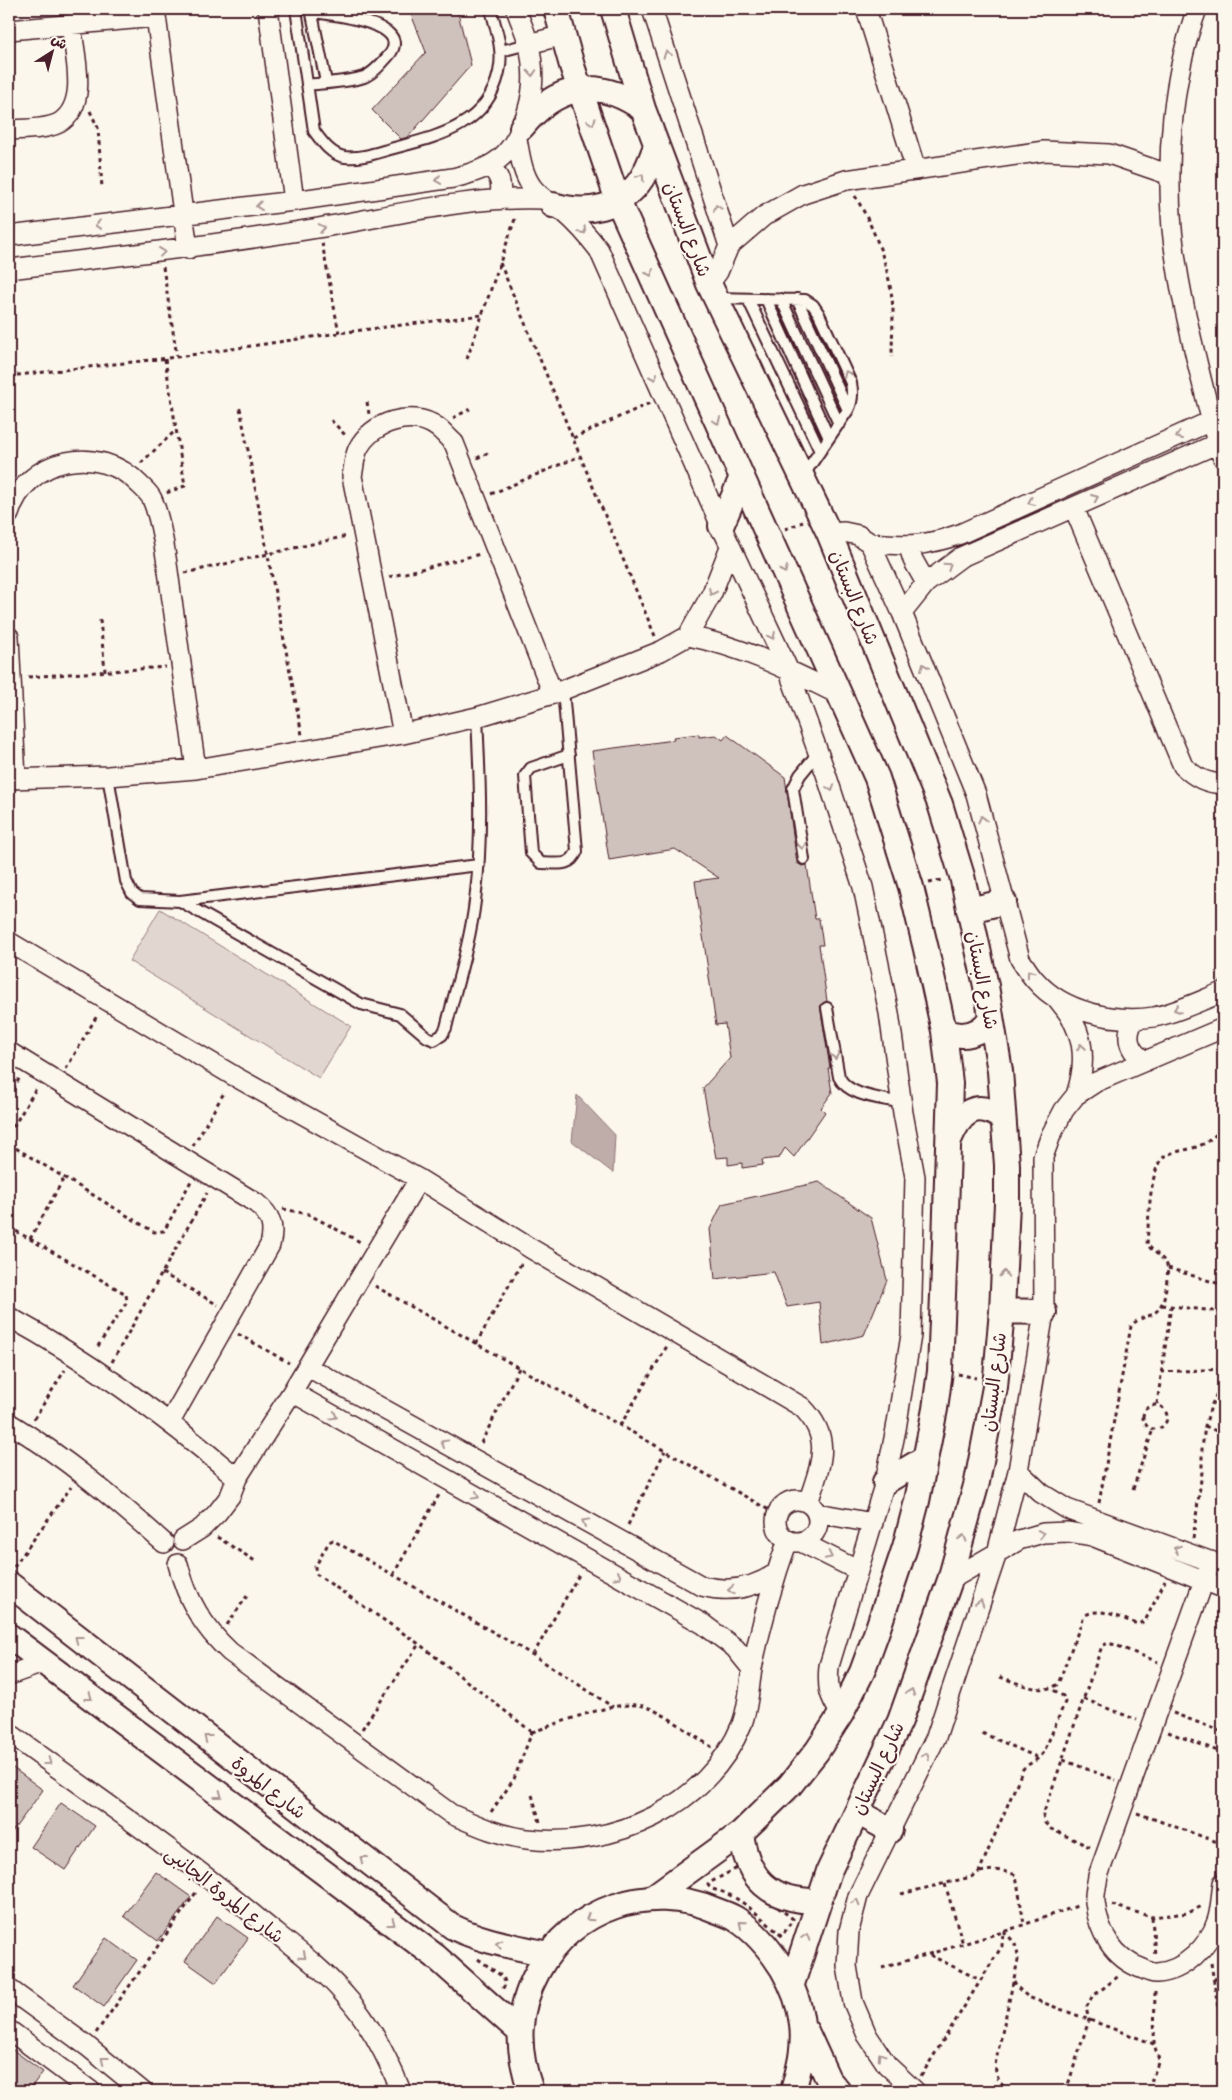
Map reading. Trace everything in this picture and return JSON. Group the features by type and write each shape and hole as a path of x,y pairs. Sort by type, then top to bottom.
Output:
{"street":[{"path":"268,9 294,201"},
{"path":"516,9 528,44 533,73 532,102 520,133 523,169 531,186 578,225 599,250 726,537 788,669 863,887 889,1013 915,1177 911,1335 896,1429 885,1482 829,1666 827,1683 831,1699 841,1714"},
{"path":"556,9 618,201 877,778 911,887 944,1031 950,1083 940,1371 935,1409 917,1501 905,1547 862,1672 841,1714 817,1751 790,1785 741,1833 653,1898"},
{"name":"شارع البستان","path":"613,9 642,109 712,291 825,524 940,804 962,876 1000,1072 1008,1203 1002,1311 995,1381 977,1482 950,1580 900,1721 829,1871 792,1984"},
{"path":"652,9 730,246"},
{"path":"866,9 916,170"},
{"path":"902,613 926,583 961,557 1074,508 1221,448 1217,418 1180,284 1172,230 1170,175 1173,121 1180,76 1197,9"},
{"path":"9,30 155,13 188,249"},
{"path":"9,130 46,127 59,123 69,114 76,102 78,89 71,24"},
{"path":"528,44 564,35"},
{"path":"9,236 294,201 471,174 489,166 502,156 545,103 562,94 581,89 614,92 629,99 642,109"},
{"path":"9,269 188,249 320,228 456,203 521,198 548,202 569,210 586,211 602,208 618,201 631,191 642,178 656,146"},
{"path":"712,291 730,246 764,216 803,194 846,180 1044,151 1109,154 1170,175"},
{"path":"489,166 499,177 501,184 499,199"},
{"path":"825,524 844,532 858,535 870,543 909,546 935,543 960,534 1217,418"},
{"path":"403,734 352,476 358,450 372,431 395,419 421,420 437,427 454,443 558,692"},
{"path":"9,514 13,499 35,474 65,460 99,460 129,474 152,498 168,577 196,769"},
{"path":"9,637 12,779 108,776 196,769 403,734 477,717 558,692 661,651 688,636 712,593 742,477"},
{"path":"1074,508 1183,766 1195,777 1211,784 1223,784"},
{"path":"870,543 902,613 976,794 1020,959 1036,982 1056,997 1082,1010 1111,1018 1135,1019 1156,1016 1223,992"},
{"path":"909,546 916,566 926,583"},
{"path":"688,636 740,649 788,669 840,695"},
{"path":"969,910 1004,902"},
{"path":"9,942 234,1076 419,1179 530,1248 675,1331 802,1407 812,1417 821,1435 822,1456 812,1508 818,1522 815,1532 809,1538 794,1541 776,1573 752,1669 749,1696 742,1722 725,1756 697,1788 675,1804 641,1823 604,1835 565,1841 526,1839 480,1826 451,1814 216,1640 192,1605 183,1585 178,1564"},
{"path":"1056,997 1067,1010 1076,1026 1082,1043 1081,1078 1076,1095"},
{"path":"944,1031 958,1036 973,1034 986,1025 991,1018"},
{"path":"1135,1019 1129,1032 1130,1046 1139,1057 1146,1061"},
{"path":"914,2091 887,2065 867,2035 853,2002 847,1966 849,1931 858,1896 936,1737 997,1553 1018,1471 1044,1312 1043,1157 1051,1135 1064,1110 1076,1095 1096,1082 1223,1028"},
{"path":"9,1052 256,1203 266,1211 271,1221 273,1233 270,1245 170,1422"},
{"path":"948,1142 955,1125 968,1112 986,1109 996,1113 1003,1119"},
{"path":"183,1540 202,1528 230,1496 237,1478 306,1369 419,1179"},
{"path":"1002,1311 1044,1312"},
{"path":"9,1317 104,1375 170,1422 237,1478"},
{"path":"306,1369 702,1586 728,1591 753,1586 776,1573"},
{"path":"292,1392 714,1631 735,1648 752,1669"},
{"path":"9,1423 82,1472 124,1506 164,1544"},
{"path":"885,1482 924,1459"},
{"path":"1018,1471 1047,1497 1067,1509 1217,1563 1204,1580 1105,1855 1098,1876 1094,1900 1099,1926 1112,1948 1132,1965 1156,1974 1176,1968 1194,1956 1208,1941 1218,1920 1222,1890"},
{"path":"517,1519 533,1493"},
{"path":"858,1570 794,1541 779,1532 776,1527 776,1514 781,1506 789,1501 799,1500 812,1508 873,1523"},
{"path":"950,1580 1019,1540 1043,1533 1068,1532 1092,1536 1223,1588"},
{"path":"173,1538 183,1540 188,1546 188,1554 184,1561 178,1564 166,1561 162,1556 161,1549 164,1544 173,1538"},
{"name":"شارع المروة","path":"9,1584 441,1919 453,1927 480,1939 547,1954"},
{"name":"شارع المروة","path":"9,1636 435,1956 519,2031"},
{"path":"9,1674 43,1663"},
{"name":"شارع المروة الجانبى","path":"9,1733 208,1876 314,1965 344,1993 369,2026 389,2061 401,2091"},
{"path":"858,1812 890,1830"},
{"path":"741,1833 743,1852 751,1870 764,1885 780,1895 798,1901 818,1901"},
{"path":"531,2091 522,2068 519,2031 528,1990 547,1954 568,1931 594,1914 623,1902 653,1898 696,1902 736,1919 769,1947 792,1984 802,2024 828,2079 838,2091"},
{"path":"9,1989 87,2046 142,2091"},
{"path":"793,2091 802,2059 802,2024"},
{"path":"9,2030 91,2091"}],"lane":[{"path":"296,9 314,130 326,147 344,157 364,156 443,135 462,125 479,111 491,93 499,73 501,52 491,9"},
{"path":"307,85 364,77 381,64 392,51 391,36 384,28 343,16 311,10 326,82"},
{"path":"501,52 528,44"},
{"path":"712,291 748,299 805,300 814,305 819,314 851,383 853,393 852,403 848,410 803,476"},
{"path":"748,299 820,452"},
{"path":"766,299 829,438"},
{"path":"780,299 839,424"},
{"path":"558,692 569,755 577,851 573,860 567,863 541,863 531,853 525,776 531,768 569,755"},
{"path":"180,901 361,1004 400,1014 427,1037 434,1040 442,1035 446,1028 472,922 479,865 481,811 477,717"},
{"path":"804,859 793,789 800,775 818,754"},
{"path":"108,776 126,881 132,893 140,899 180,901 479,865"},
{"path":"827,1008 839,1077 842,1082 856,1091 902,1103"}],"path":[{"path":"76,102 91,112 98,128 102,188"},
{"path":"846,180 866,214 884,260 892,308 892,357"},
{"path":"467,359 521,198"},
{"path":"320,228 339,333"},
{"path":"161,252 177,358"},
{"path":"500,263 661,651"},
{"path":"9,376 177,358 339,333 482,315"},
{"path":"165,359 185,486"},
{"path":"573,438 663,397"},
{"path":"240,408 305,751"},
{"path":"129,474 176,430"},
{"path":"490,495 580,456"},
{"path":"769,536 825,524"},
{"path":"168,577 362,532"},
{"path":"372,581 497,549"},
{"path":"100,620 105,672"},
{"path":"11,679 181,666"},
{"path":"911,887 962,876"},
{"path":"9,1134 107,1000"},
{"path":"9,1144 154,1232 159,1233 164,1231 191,1164 234,1076"},
{"path":"1096,1520 1131,1326 1135,1320 1153,1314 1162,1305 1168,1268 1166,1263 1147,1244 1154,1174 1158,1164 1166,1155 1203,1145 1211,1137 1223,1130"},
{"path":"30,1239 64,1178"},
{"path":"104,1375 216,1179"},
{"path":"266,1211 280,1209 308,1214 377,1252"},
{"path":"9,1227 126,1294 127,1302 25,1433"},
{"path":"476,1344 530,1248"},
{"path":"1168,1268 1223,1285"},
{"path":"162,1273 228,1320 306,1369"},
{"path":"361,1278 776,1514"},
{"path":"1162,1305 1223,1312"},
{"path":"1157,1404 1171,1306"},
{"path":"620,1426 675,1331"},
{"path":"473,1459 519,1368"},
{"path":"1161,1372 1223,1369"},
{"path":"940,1371 995,1381"},
{"path":"1191,1554 1202,1472 1205,1426 1211,1406 1223,1381"},
{"path":"1157,1404 1165,1410 1167,1419 1162,1427 1152,1429 1144,1424 1142,1415 1147,1406 1157,1404"},
{"path":"1205,1426 1223,1434"},
{"path":"1134,1489 1152,1429"},
{"path":"619,1541 665,1451"},
{"path":"9,1573 82,1472"},
{"path":"393,1575 448,1480"},
{"path":"202,1528 255,1561"},
{"path":"532,1732 419,1644 314,1571 329,1542 333,1540 533,1655 614,1707"},
{"path":"533,1655 588,1559"},
{"path":"1000,1677 1044,1690 1052,1689 1058,1684 1084,1616 1091,1611 1100,1610 1138,1624 1146,1621 1172,1568"},
{"path":"216,1640 248,1596"},
{"path":"1105,1855 1051,1829 1045,1823 1043,1815 1102,1646 1108,1643 1115,1645 1173,1668"},
{"path":"353,1742 419,1644"},
{"path":"979,1872 1024,1769 1028,1764 1040,1758 1065,1702 1062,1696 1052,1689"},
{"path":"532,1732 614,1707 634,1704 648,1708 725,1756"},
{"path":"1159,1707 1223,1732"},
{"path":"480,1826 514,1779 532,1732"},
{"path":"982,1733 1040,1758"},
{"path":"1063,1760 1130,1786"},
{"path":"532,1795 545,1840"},
{"path":"1123,1808 1223,1844"},
{"path":"901,1894 971,1877 979,1872 998,1870 1016,1875 1024,1924"},
{"path":"87,2046 208,1876"},
{"path":"945,1884 962,1944"},
{"path":"882,1968 1003,1932 1094,1900 1152,1918 1188,1913 1222,1890"},
{"path":"914,2091 1002,1946 1003,1932"},
{"path":"1003,1932 1012,1938 1018,1948 1014,1981 995,2065 996,2076 1002,2086 1009,2091"},
{"path":"1208,1941 1223,2040"},
{"path":"929,1954 980,1980"},
{"path":"1066,2091 1089,2020 1086,2008 1092,1997 1132,1965"},
{"path":"1214,1978 1223,1982"},
{"path":"1014,1981 1017,1987 1028,1997 1154,2044 1159,2060 1148,2091"}],"shaded area":[{"path":"160,909 351,1026 319,1078 129,961"},
{"path":"577,1095 615,1135 613,1173 572,1141"}],"building":[{"path":"409,9 457,9 471,65 408,137 401,139 372,110 426,52"},
{"path":"699,734 699,737 716,735 723,740 727,735 785,777 797,863 802,866 807,865 815,919 819,919 823,945 819,945 827,1001 820,1005 832,1093 821,1108 825,1112 794,1157 785,1148 779,1158 762,1160 763,1165 742,1168 742,1163 728,1165 728,1157 716,1158 703,1088 730,1058 725,1024 716,1025 695,881 719,878 675,849 609,860 592,751 674,740 673,737"},
{"path":"819,1182 871,1218 887,1280 864,1335 823,1345 819,1302 787,1307 774,1272 715,1279 710,1229 722,1204"},
{"path":"9,1765 43,1790 9,1836"},
{"path":"61,1803 95,1826 65,1870 31,1847"},
{"path":"156,1872 191,1897 158,1941 124,1916"},
{"path":"217,1916 248,1938 216,1983 185,1961"},
{"path":"106,1938 137,1960 104,2007 73,1985"},
{"path":"9,2047 43,2072 28,2091 9,2091"}]}
